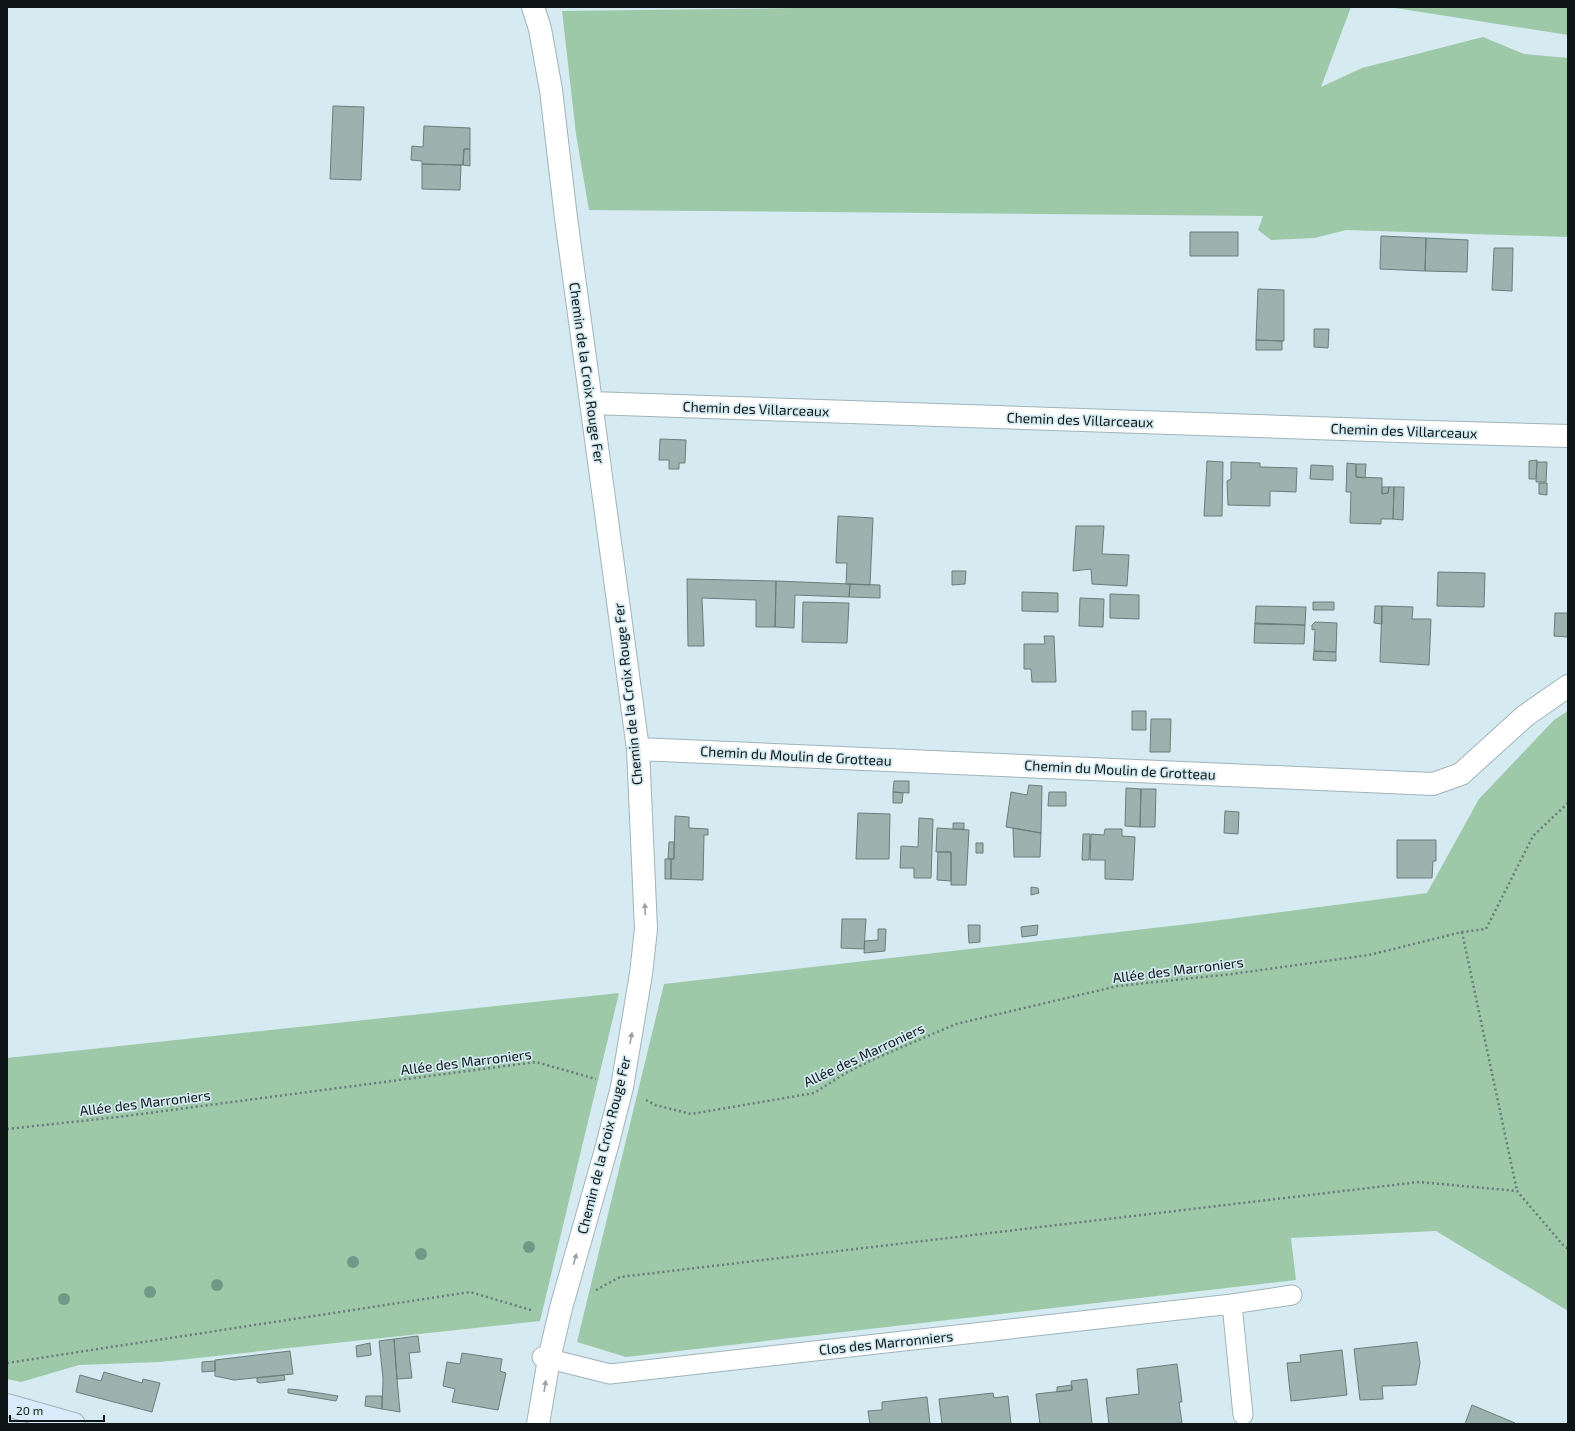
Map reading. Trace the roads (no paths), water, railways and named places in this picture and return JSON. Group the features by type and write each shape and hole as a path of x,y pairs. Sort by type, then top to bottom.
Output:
{"main road":[{"path":"7,1405 74,1424"}],"street":[{"name":"Chemin de la Croix Rouge Fer","path":"533,7 540,29 551,90 566,218 638,749 646,929 641,974 622,1087 607,1146 561,1308 545,1358 538,1424"},
{"name":"Chemin des Villarceaux","path":"592,403 1568,436"},
{"name":"Chemin du Moulin de Grotteau","path":"638,749 1433,784 1461,774 1525,716 1568,686"}],"lane":[{"name":"Clos des Marronniers","path":"545,1358 610,1374 1232,1304 1292,1295"},
{"path":"1232,1304 1243,1415"}]}
